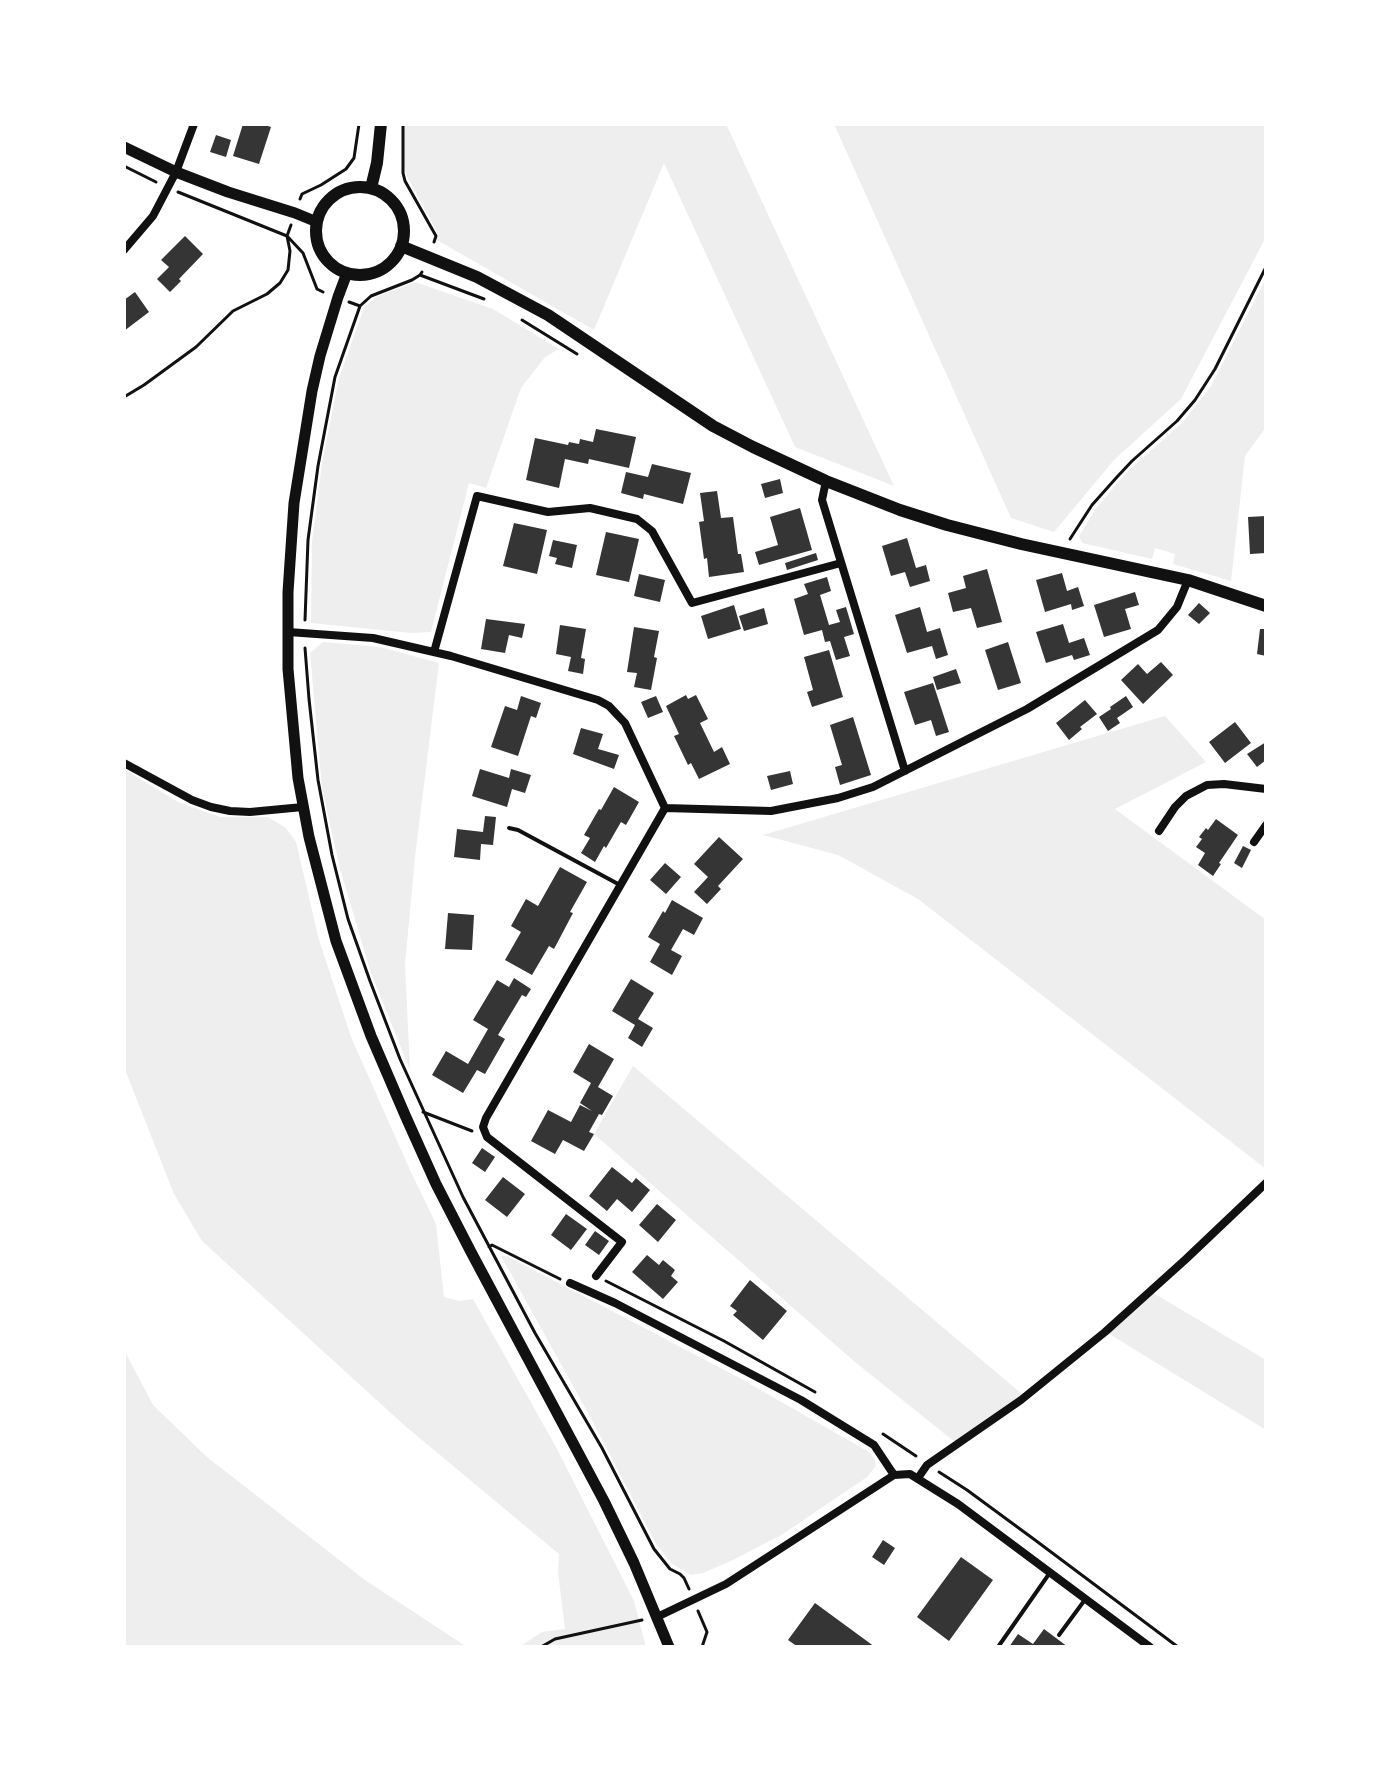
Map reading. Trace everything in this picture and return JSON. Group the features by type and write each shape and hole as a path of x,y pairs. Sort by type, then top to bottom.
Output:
{"main road":[{"path":"371,188 381,124"},
{"path":"371,188 382,193 399,210 404,234 401,246 395,258 373,273 347,273 335,268 319,248 317,222 322,209 343,190 371,188"},
{"path":"401,246 477,277 548,315 713,426 826,481 947,525 1188,580 1266,606"}],"street":[{"path":"124,250 153,216 176,172 194,124"},
{"path":"124,147 176,172 317,222"},
{"path":"347,273 312,391 298,469 290,554 290,703 303,807 320,883 336,941 398,1101 471,1252 604,1501 669,1647"},
{"path":"826,481 822,500 905,771"},
{"path":"434,652 477,496 548,512 590,508 637,519 652,531 692,603 841,563"},
{"path":"665,808 771,811 838,798 873,787 1027,709 1148,638 1174,611 1188,580"},
{"path":"288,632 373,638 434,652 598,700 609,706 625,723 665,808"},
{"path":"124,763 211,807 250,812 303,807"},
{"path":"1159,831 1186,796 1207,785 1266,789"},
{"path":"596,1276 622,1242 487,1137 483,1130 486,1118 665,808"},
{"path":"1254,842 1266,825"},
{"path":"918,1478 927,1465 1021,1400 1105,1332 1266,1183"},
{"path":"570,1283 615,1303 801,1400 874,1445 894,1475"},
{"path":"657,1617 726,1584 894,1475 910,1474 958,1504 1150,1647"}],"lane":[{"path":"509,828 620,885"},
{"path":"998,1647 1050,1572"},
{"path":"1059,1635 1086,1599"}],"path":[{"path":"124,397 196,347 233,311 267,294 280,283 288,270 290,251 287,236 302,194 346,169 354,158 359,124"},
{"path":"403,124 405,181 436,236 420,275 371,296 360,306 335,377 308,540 304,632 309,699 318,780 332,855 348,919 423,1112 489,1247 602,1448 654,1549 670,1569 684,1578 707,1632 702,1647"},
{"path":"124,166 168,188 287,236 303,253 317,289 360,306"},
{"path":"1064,553 1092,505 1195,400 1215,369 1266,267"},
{"path":"423,1112 470,1131 483,1130"},
{"path":"489,1247 492,1245 570,1283"},
{"path":"927,1465 967,1490 1178,1647"},
{"path":"541,1647 555,1639 657,1617"}],"shaded area":[{"path":"403,124 726,124 894,486 795,447 664,163 594,330 435,239 437,232 403,169"},
{"path":"834,124 1266,124 1266,237 1181,399 1114,460 1054,532 1011,518"},
{"path":"1266,278 1266,427 1245,456 1231,581 1173,564 1175,554 1155,548 1152,559 1082,543 1079,536 1097,507 1127,472 1183,422 1211,386"},
{"path":"415,282 493,309 559,349 545,357 521,388 486,488 469,483 431,632 411,633 311,623 312,542 322,463 339,378 364,308 376,297"},
{"path":"323,642 380,647 439,663 405,964 410,1070 371,973 340,869 322,788 310,653"},
{"path":"1165,716 1206,762 1115,809 1266,920 1266,1169 918,899 838,855 763,835"},
{"path":"124,769 178,802 220,817 268,817 286,828 296,842 319,940 351,1037 436,1224 444,1297 459,1301 473,1299 557,1449 634,1601 646,1647 519,1647 542,1632 565,1629 558,1572 559,1554 404,1425 202,1241 174,1194 124,1067"},
{"path":"633,1066 1022,1394 955,1442 855,1362 594,1134"},
{"path":"501,1256 507,1256 736,1376 869,1452 876,1466 867,1477 783,1534 733,1560 691,1575 671,1563 655,1542"},
{"path":"1150,1291 1266,1360 1266,1430 1106,1332"},
{"path":"124,1350 153,1405 207,1457 365,1580 467,1647 124,1647"}],"building":[{"path":"243,124 271,127 259,164 233,156"},
{"path":"216,135 231,140 226,157 210,152"},
{"path":"185,236 203,254 170,292 157,279 169,267 161,260"},
{"path":"135,292 149,312 124,331 124,300"},
{"path":"596,429 636,437 629,468 589,459 588,464 565,459 559,488 526,480 535,438 568,445 569,442 579,444 580,439 593,442"},
{"path":"652,464 691,473 683,504 644,494 643,499 621,493 626,472 648,477"},
{"path":"780,479 783,493 765,498 761,484"},
{"path":"717,491 721,518 733,517 744,572 709,577 699,522 704,521 700,493"},
{"path":"800,508 812,550 759,565 755,552 778,545 770,517"},
{"path":"1266,516 1266,553 1250,554 1248,517"},
{"path":"514,523 547,530 537,574 503,566"},
{"path":"606,532 639,539 629,582 596,575"},
{"path":"907,538 916,568 926,565 930,581 910,587 905,572 891,576 882,546"},
{"path":"553,540 577,545 572,568 555,564 557,558 549,556"},
{"path":"816,553 818,560 787,570 785,563"},
{"path":"987,569 1002,622 977,628 971,608 953,612 948,593 966,588 963,576"},
{"path":"1062,573 1067,591 1078,587 1084,606 1072,610 1071,604 1045,612 1036,580"},
{"path":"639,574 665,580 660,602 634,596"},
{"path":"827,577 831,591 820,595 829,625 840,622 836,610 846,607 854,634 844,637 850,656 836,660 830,641 825,642 822,630 804,635 794,599 808,594 804,584"},
{"path":"1135,592 1139,605 1125,609 1131,629 1104,637 1094,605"},
{"path":"1199,603 1210,613 1199,624 1188,615"},
{"path":"734,605 741,629 708,639 701,616"},
{"path":"920,607 927,632 940,628 948,655 936,659 932,646 907,653 895,615"},
{"path":"764,608 768,624 744,631 739,616"},
{"path":"486,619 525,624 522,638 509,635 505,653 481,649"},
{"path":"1063,624 1069,643 1084,638 1090,655 1074,660 1072,655 1046,663 1036,632"},
{"path":"560,625 586,629 581,658 585,659 583,674 568,671 571,657 556,654"},
{"path":"634,627 659,631 651,690 634,687 637,673 627,672"},
{"path":"1260,629 1266,629 1266,656 1257,654"},
{"path":"1008,642 1021,683 998,690 985,650"},
{"path":"829,650 843,697 812,707 807,692 813,690 804,657"},
{"path":"1161,662 1173,675 1143,704 1121,680 1138,664 1147,674"},
{"path":"956,669 961,683 937,690 933,677"},
{"path":"933,683 949,732 936,736 931,720 915,725 904,692"},
{"path":"686,695 688,699 696,695 708,719 700,723 714,752 722,747 730,764 699,779 691,763 688,765 674,736 679,734 666,706"},
{"path":"521,696 541,703 536,718 531,716 518,756 491,747 505,706 517,710"},
{"path":"656,696 663,712 648,718 641,702"},
{"path":"1126,696 1133,707 1117,718 1120,723 1108,731 1099,717"},
{"path":"1085,700 1097,714 1069,740 1056,723"},
{"path":"853,717 871,775 840,785 835,767 842,765 830,725"},
{"path":"1235,722 1251,743 1225,763 1209,742"},
{"path":"581,728 603,734 598,749 619,755 614,769 573,754"},
{"path":"1266,742 1266,760 1257,767 1247,754"},
{"path":"480,769 509,778 511,769 531,775 525,793 512,789 507,807 472,796"},
{"path":"790,771 793,784 771,790 767,776"},
{"path":"614,787 639,802 626,825 621,822 595,862 581,853 590,838 584,835"},
{"path":"485,816 496,817 493,845 481,844 480,860 454,857 457,829 483,832"},
{"path":"1216,819 1238,835 1213,876 1198,865 1205,853 1196,847 1202,839 1199,837"},
{"path":"719,837 743,859 718,886 721,889 707,904 694,892 708,877 694,864"},
{"path":"1243,846 1251,850 1242,868 1234,863"},
{"path":"665,863 681,877 666,894 650,880"},
{"path":"560,867 587,882 554,949 549,946 532,975 505,960 521,932 511,926 526,899 538,906"},
{"path":"672,900 703,918 694,935 683,929 671,950 682,956 672,975 650,962 660,944 648,937"},
{"path":"448,913 474,915 472,950 445,949"},
{"path":"514,978 531,989 526,997 522,995 498,1035 505,1039 485,1074 477,1070 463,1093 432,1075 446,1051 468,1064 488,1029 473,1020 497,980 509,987"},
{"path":"631,979 654,993 638,1019 653,1028 642,1047 628,1038 635,1025 612,1011"},
{"path":"589,1044 614,1059 598,1087 613,1096 589,1132 594,1134 584,1151 563,1140 555,1154 531,1141 548,1110 571,1122 580,1105 592,1111 580,1103 591,1083 573,1072"},
{"path":"482,1148 495,1157 485,1172 472,1163"},
{"path":"612,1167 632,1183 636,1178 650,1190 632,1212 617,1199 607,1211 589,1196"},
{"path":"503,1177 525,1194 507,1217 485,1200"},
{"path":"657,1204 676,1220 658,1242 639,1225"},
{"path":"566,1214 587,1229 571,1250 551,1235"},
{"path":"595,1231 609,1241 599,1255 585,1245"},
{"path":"647,1255 659,1265 663,1260 675,1270 671,1276 678,1282 663,1299 632,1272"},
{"path":"750,1280 787,1311 763,1340 733,1315 737,1311 730,1306"},
{"path":"883,1540 895,1548 884,1565 872,1557"},
{"path":"961,1557 993,1580 949,1641 917,1617"},
{"path":"815,1603 875,1647 798,1647 788,1640"},
{"path":"1044,1629 1068,1647 1009,1647 1018,1634 1033,1644"}]}
